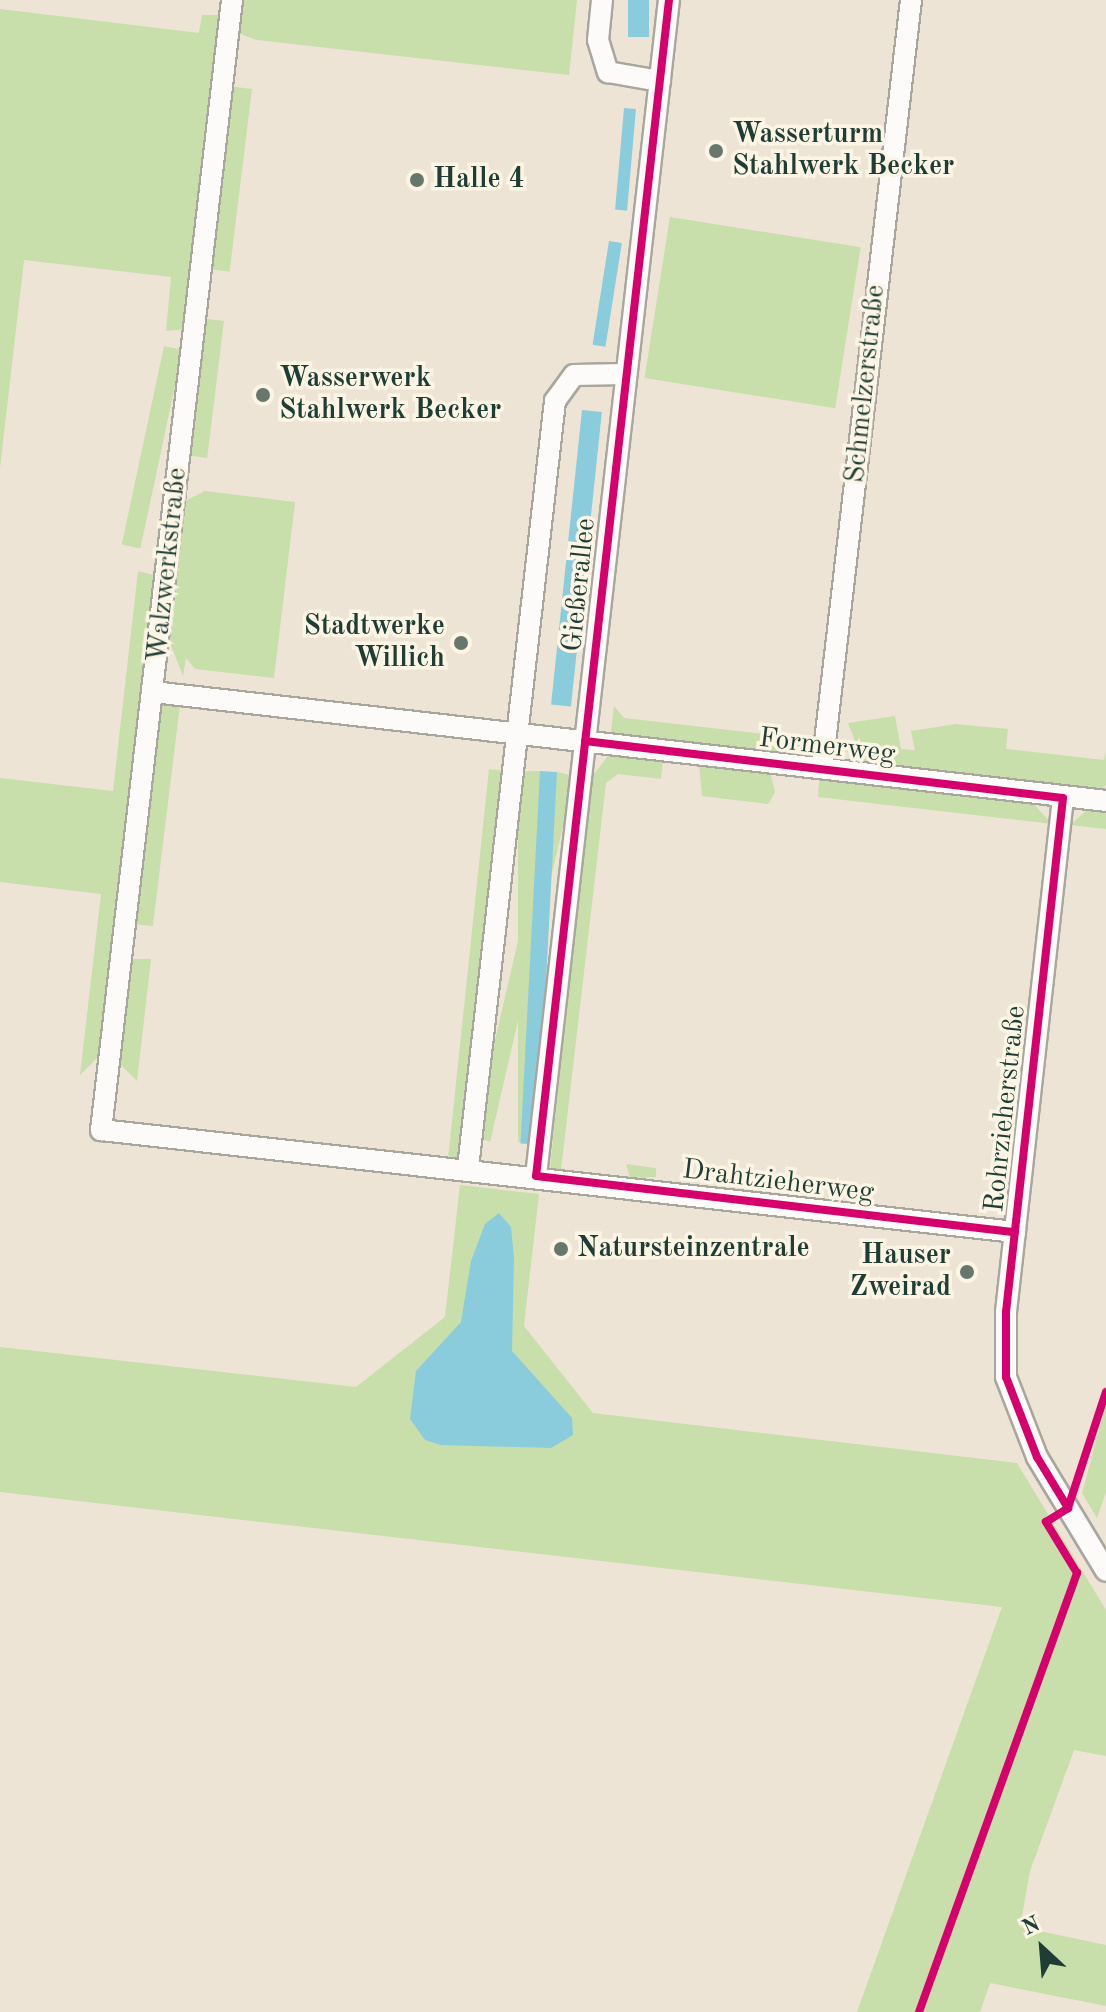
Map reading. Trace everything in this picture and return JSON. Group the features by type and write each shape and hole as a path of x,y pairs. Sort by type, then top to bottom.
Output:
{"street":[{"name":"Walzwerkstraße","path":"101,1130 232,0"},
{"path":"602,0 598,40 608,72 660,81"},
{"name":"Gießerallee","path":"536,1176 669,0"},
{"name":"Schmelzerstraße","path":"822,768 911,0"},
{"name":"Gießerallee","path":"468,1168 555,401 574,375 625,374"},
{"name":"Formerweg","path":"153,692 1106,801"},
{"name":"Rohrzieherstraße","path":"1063,798 1015,1232 1006,1377 1037,1457 1106,1571"},
{"name":"Drahtzieherweg","path":"101,1130 468,1168 1015,1232"}],"green space":[{"path":"241,0 577,0 569,75 257,40 237,33"},
{"path":"0,9 199,33 202,15 222,15 186,329 166,331 171,277 24,260 0,468"},
{"path":"227,86 252,89 230,272 205,269"},
{"path":"670,217 861,247 835,408 645,378"},
{"path":"204,319 224,321 207,458 187,456"},
{"path":"164,346 183,350 140,549 122,545"},
{"path":"205,491 295,502 274,678 195,669 186,658 183,676 168,638 185,501"},
{"path":"138,571 157,576 102,1053 80,1075 101,894 0,882 0,778 113,791"},
{"path":"151,701 180,705 153,926 124,923"},
{"path":"614,706 624,718 817,740 796,757 625,738 611,732"},
{"path":"895,716 901,749 915,750 911,731 956,724 1008,729 1006,749 1104,760 1106,751 1106,785 1097,792 863,764 834,742 856,744 848,723"},
{"path":"608,756 663,760 661,779 618,774 606,783 561,1170 550,1169 590,779"},
{"path":"699,764 770,772 775,792 768,804 702,796"},
{"path":"489,769 507,771 466,1159 448,1157"},
{"path":"518,771 540,771 540,1142 518,1142"},
{"path":"557,772 575,776 490,1141 473,1137"},
{"path":"819,779 1032,802 1052,824 818,797"},
{"path":"1088,809 1106,810 1106,829 1070,825"},
{"path":"130,959 151,959 137,1081 120,1064"},
{"path":"626,1164 656,1168 656,1177 630,1178"},
{"path":"460,1185 539,1194 524,1326 593,1413 1017,1463 1106,1610 1106,1756 1074,1750 1030,1871 1020,1927 1106,1945 1106,2006 990,1983 980,2012 857,2012 1002,1607 0,1492 0,1347 356,1387 445,1317"},
{"path":"1106,1404 1106,1492 1097,1518 1082,1493"}],"water":[{"path":"628,0 649,0 649,37 628,37"},
{"path":"624,108 636,109 627,211 615,210"},
{"path":"609,241 622,243 605,347 593,345"},
{"path":"582,410 602,412 571,706 551,704"},
{"path":"540,771 557,772 537,1144 520,1143"},
{"path":"499,1213 511,1227 514,1258 512,1351 572,1418 573,1435 551,1448 441,1445 425,1440 410,1419 416,1371 461,1322 471,1261 485,1224"}],"cycle path":[{"path":"669,0 536,1176 1015,1232"},
{"path":"585,741 1063,798 1006,1312 1006,1377 1037,1457 1068,1508"},
{"path":"919,2012 1077,1573 1046,1522 1068,1508 1106,1392"}],"place":[{"name":"Wasserturm Stahlwerk Becker","path":"716,151"},
{"name":"Halle 4","path":"417,180"},
{"name":"Wasserwerk Stahlwerk Becker","path":"263,395"},
{"name":"Stadtwerke Willich","path":"461,643"},
{"name":"Natursteinzentrale","path":"561,1249"},
{"name":"Hauser Zweirad","path":"967,1272"}]}
